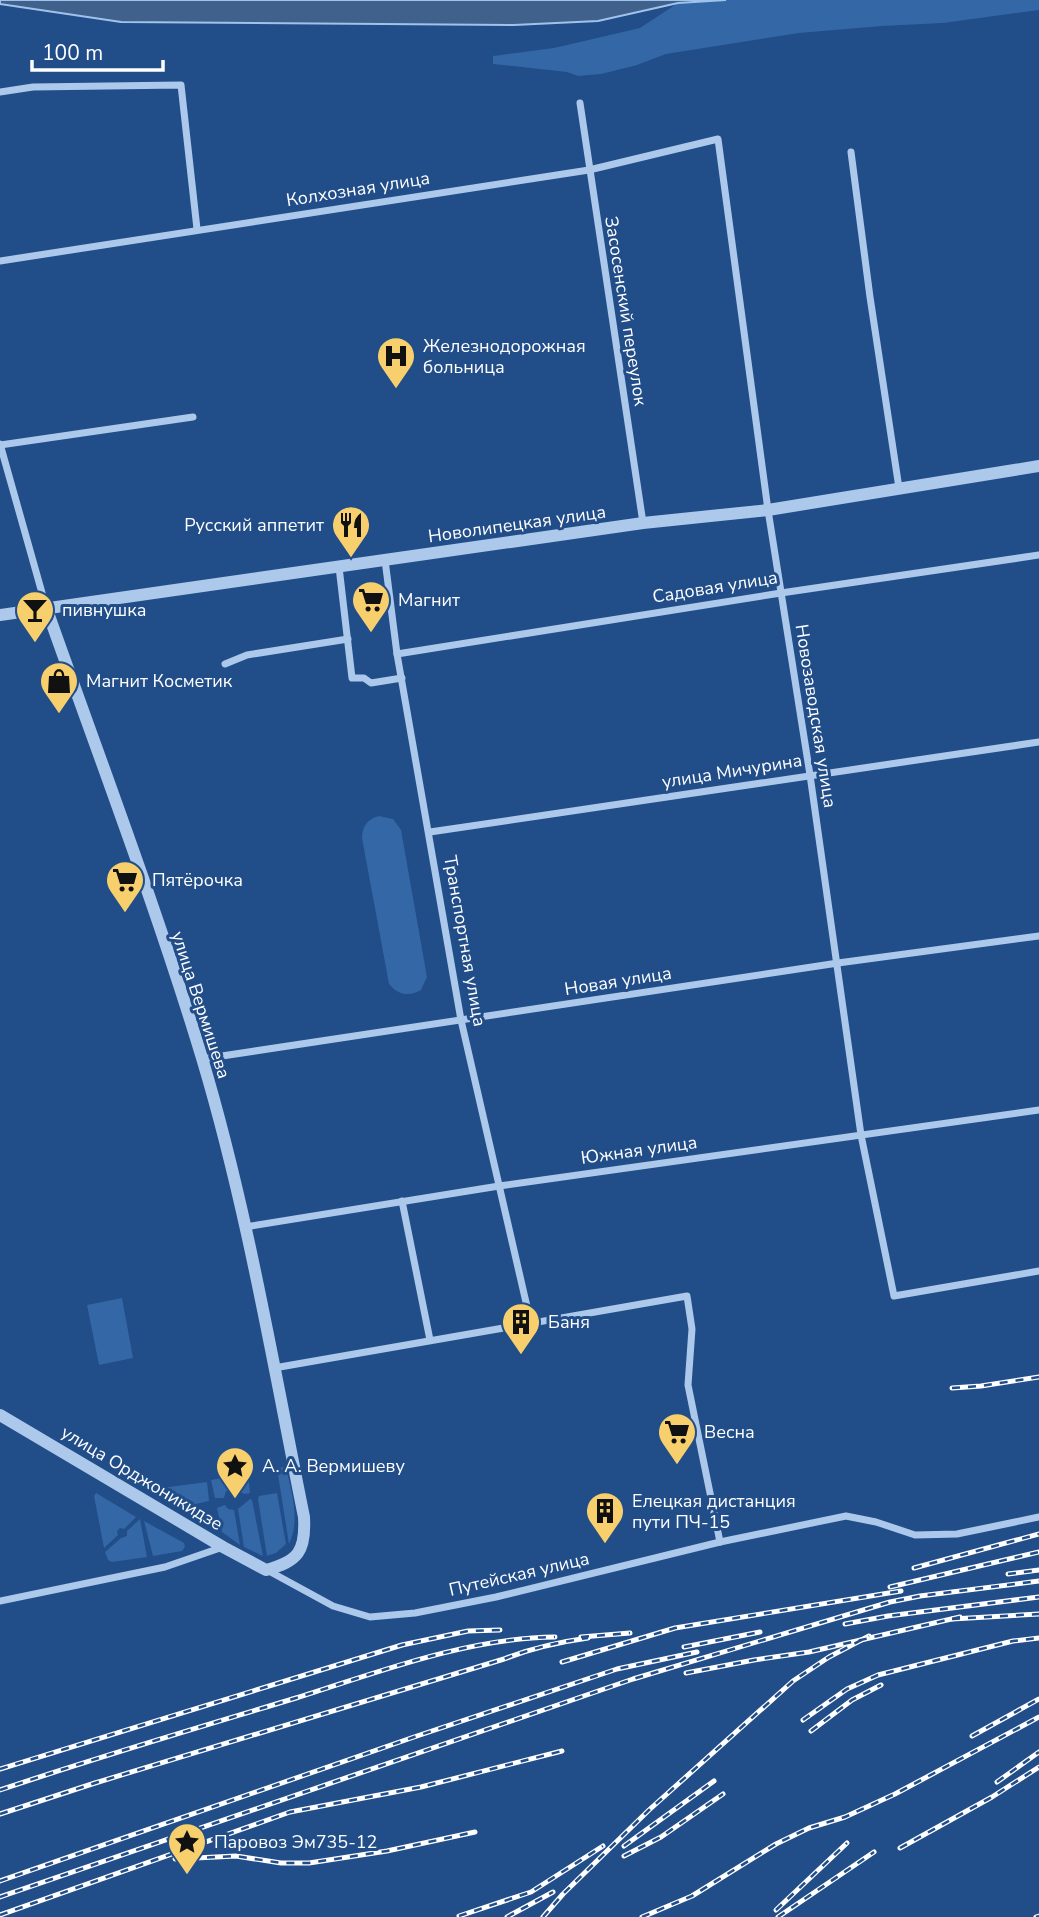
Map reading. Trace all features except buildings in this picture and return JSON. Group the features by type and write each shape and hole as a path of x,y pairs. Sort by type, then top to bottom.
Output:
{"street":[{"path":"0,92 33,87 181,86 197,229"},
{"name":"Засосенский переулок","path":"580,103 643,523"},
{"name":"Колхозная улица","path":"0,261 589,170 718,139"},
{"name":"Новозаводская улица","path":"718,139 768,510 810,775 861,1135 894,1296 1039,1271"},
{"path":"851,152 899,488"},
{"path":"0,444 193,417"},
{"name":"улица Вермишева","path":"0,444 46,607 202,1059 245,1227 304,1517 305,1534 301,1549 288,1564 266,1570"},
{"name":"Новолипецкая улица","path":"0,615 643,523 768,510 1039,466"},
{"name":"Садовая улица","path":"397,654 1039,555"},
{"name":"Транспортная улица","path":"385,560 397,654 461,1020 531,1324"},
{"path":"339,567 352,678 365,678 371,683 402,678"},
{"path":"225,664 247,655 348,639"},
{"name":"улица Мичурина","path":"430,832 1039,742"},
{"name":"Новая улица","path":"202,1059 1039,936"},
{"name":"Южная улица","path":"245,1227 499,1186 1039,1110"},
{"path":"402,1201 430,1340"},
{"path":"274,1368 687,1296 692,1329 688,1385 720,1542"},
{"name":"улица Орджоникидзе","path":"0,1415 266,1570"},
{"name":"Путейская улица","path":"266,1570 333,1606 370,1617 415,1613 496,1597 720,1542 846,1516 876,1522 915,1535 957,1534 1039,1517"},
{"path":"0,1601 165,1567 223,1547"}],"shaded area":[{"path":"0,0 726,0 678,3 598,21 514,25 121,22 0,4"},
{"path":"726,0 1039,0 1039,10 943,23 799,33 666,54 601,74 578,76 567,72 493,64 493,56 554,48 640,28 678,3"},
{"path":"379,816 393,819 401,830 427,977 421,990 412,994 400,993 389,984 362,838 366,824"},
{"path":"122,1298 133,1358 99,1365 87,1305"},
{"path":"286,1467 295,1515 289,1544 277,1468"},
{"path":"248,1473 250,1493 244,1494 237,1489 226,1491 224,1498 215,1498 211,1480"},
{"path":"207,1482 209,1501 178,1508 161,1497 165,1493 161,1488"},
{"path":"96,1493 136,1517 124,1529 120,1528 118,1535 104,1548 94,1496"},
{"path":"277,1493 286,1544 276,1553 267,1556 258,1499 259,1496"},
{"path":"250,1499 263,1556 244,1547 238,1509"},
{"path":"225,1505 234,1510 240,1545 222,1532 217,1508"},
{"path":"140,1519 147,1557 112,1562 108,1560 105,1552 127,1536 127,1531"},
{"path":"144,1521 184,1543 185,1547 182,1551 153,1556"}],"railway":[{"path":"952,1388 1039,1377"},
{"path":"914,1568 1039,1534"},
{"path":"890,1587 1039,1552"},
{"path":"1008,1574 1039,1570"},
{"path":"0,1897 633,1679 890,1602 1039,1581"},
{"path":"562,1662 675,1628 901,1591"},
{"path":"845,1624 1039,1597"},
{"path":"952,1619 1039,1614"},
{"path":"686,1673 809,1652 960,1617"},
{"path":"0,1769 402,1645 468,1631 500,1630"},
{"path":"684,1647 760,1632"},
{"path":"581,1637 630,1633"},
{"path":"543,1917 649,1810 793,1681 829,1657 869,1636"},
{"path":"0,1790 424,1658 489,1643 555,1637"},
{"path":"0,1814 525,1652 588,1638"},
{"path":"803,1720 847,1689 878,1675 1013,1641 1039,1638"},
{"path":"0,1881 617,1669 697,1652"},
{"path":"811,1731 852,1700 881,1685"},
{"path":"972,1736 1039,1699"},
{"path":"642,1917 692,1896 776,1844 895,1794 1039,1717"},
{"path":"0,1915 290,1812 421,1787 562,1751"},
{"path":"997,1782 1039,1752"},
{"path":"900,1848 992,1797 1039,1767"},
{"path":"624,1846 714,1781"},
{"path":"624,1856 661,1837 723,1794"},
{"path":"175,1859 236,1856 281,1863 309,1863 387,1851 475,1832"},
{"path":"776,1910 847,1843"},
{"path":"459,1916 531,1892 603,1846"},
{"path":"778,1917 874,1852"},
{"path":"507,1917 553,1892"}],"place":[{"name":"Железнодорожная больница","path":"396,390"},
{"name":"Русский аппетит","path":"351,559"},
{"name":"Магнит","path":"371,634"},
{"name":"пивнушка","path":"35,644"},
{"name":"Магнит Косметик","path":"59,715"},
{"name":"Пятёрочка","path":"125,914"},
{"name":"Баня","path":"521,1356"},
{"name":"Весна","path":"677,1466"},
{"name":"А. А. Вермишеву","path":"235,1500"},
{"name":"Елецкая дистанция пути ПЧ-15","path":"605,1545"},
{"name":"Паровоз Эм735-12","path":"187,1876"}]}
